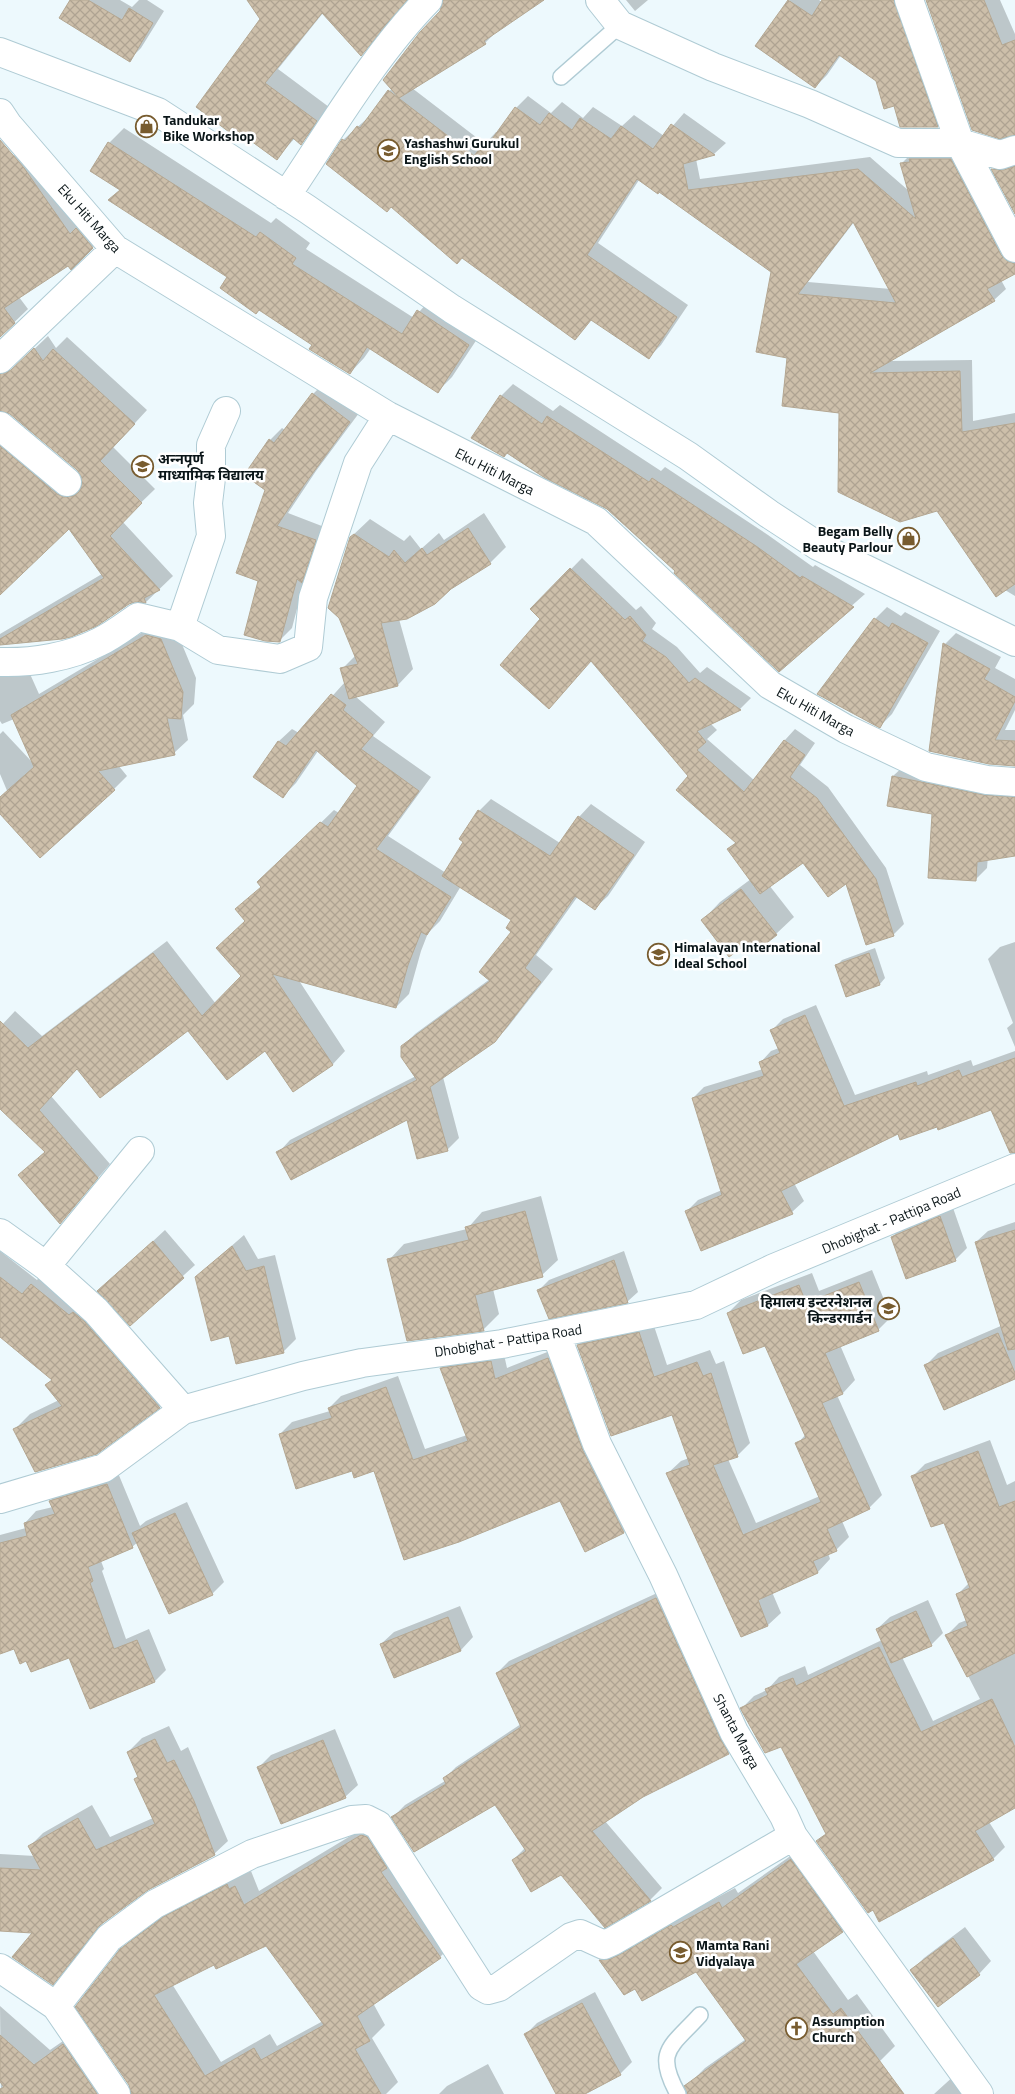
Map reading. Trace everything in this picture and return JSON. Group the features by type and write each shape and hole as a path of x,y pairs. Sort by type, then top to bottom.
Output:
{"street":[{"path":"286,196 405,23 428,0"},
{"path":"600,0 620,25 713,67 810,104 898,143 960,143 1000,156 1015,150"},
{"path":"908,0 960,143 1015,248"},
{"path":"0,52 158,112 452,309 688,456 769,514 818,546 1015,642"},
{"name":"Eku Hiti Marga","path":"0,112 8,125 115,250 388,416 596,521 770,685 846,729 926,767 987,780 1015,782"},
{"path":"0,358 115,250"},
{"path":"180,627 211,536 208,503 211,478 211,445 226,411"},
{"path":"0,662 21,663 50,659 98,643 138,617 180,627 218,650 280,659 308,646 313,598 358,463 388,416"},
{"path":"0,426 67,482"},
{"path":"46,1266 140,1151"},
{"name":"Dhobighat - Pattipa Road","path":"0,1499 104,1468 183,1410 303,1376 362,1363 502,1344 696,1305 774,1268 1015,1168"},
{"path":"0,1233 46,1266 96,1311 183,1410"},
{"name":"Shanta Marga","path":"556,1334 596,1444 663,1575 734,1732 784,1816 793,1836 979,2094"},
{"path":"56,2006 109,1938 155,1904 252,1854 352,1820 366,1819 378,1825 481,1986 488,1990 499,1987 571,1937 580,1934 604,1944 614,1941 793,1836"},
{"path":"0,1968 56,2006 116,2094"}],"lane":[{"path":"561,77 620,25"},
{"path":"678,2094 668,2076 665,2063 668,2050 700,2015"}],"building":[{"path":"70,0 88,0 122,20 129,8 153,23 130,62 59,18"},
{"path":"247,0 407,0 361,56 322,13 265,83 317,121 301,145 293,138 277,160 232,127 229,132 196,107 260,19"},
{"path":"443,0 544,0 484,41 486,44 399,98 383,80 420,32 440,11"},
{"path":"788,0 812,16 822,0 894,0 938,127 900,127 894,106 884,109 876,81 839,55 815,88 755,46"},
{"path":"926,0 984,0 1002,45 1015,40 1015,135 1000,139 972,130"},
{"path":"388,90 474,156 484,143 487,146 515,107 540,125 549,113 572,130 580,118 611,139 621,126 653,149 671,124 715,155 683,164 688,190 858,169 916,219 900,163 910,162 909,159 951,159 1001,255 1007,261 1015,264 1015,274 987,289 995,301 870,373 960,371 962,432 1015,423 1015,584 996,597 937,511 900,522 838,492 839,413 782,406 787,358 756,352 771,272 659,192 658,194 637,179 587,255 677,317 649,359 591,320 575,340 462,258 457,264 391,207 387,212 326,164 342,139 345,141 357,126 360,128","holes":["853,222 896,303 798,294"]},
{"path":"0,140 24,168 70,234 76,228 93,248 71,270 68,266 4,308 15,323 0,337"},
{"path":"108,142 256,237 260,232 296,258 292,264 402,334 417,310 469,345 438,393 367,347 350,374 309,349 312,345 259,310 256,314 220,288 227,277 108,200 120,190 90,171"},
{"path":"1015,166 1015,214 991,169 1004,170"},
{"path":"34,348 43,361 53,349 135,424 100,461 142,503 110,536 160,590 144,598 146,603 135,602 129,604 97,626 71,637 0,645 0,639 104,578 69,529 0,595 0,446 57,494 64,497 73,496 79,492 82,484 81,476 77,470 10,414 0,411 0,374 11,370"},
{"path":"312,393 350,422 277,526 316,540 302,583 297,579 280,642 265,641 244,635 258,581 236,573 265,490 244,475 269,439 274,443"},
{"path":"500,395 542,424 547,416 649,482 652,478 756,546 800,578 802,576 854,607 779,672 674,573 675,571 607,509 545,478 507,453 504,457 471,438"},
{"path":"468,528 491,564 451,589 435,604 407,619 381,623 398,686 349,699 340,668 358,664 339,618 328,608 350,537 354,534 389,557 394,550 405,563 422,548 427,555"},
{"path":"570,568 625,620 630,616 646,635 642,641 666,657 689,683 695,678 741,710 697,731 706,742 697,750 744,792 784,740 805,755 790,777 817,798 876,879 894,936 866,945 846,884 828,897 803,863 760,894 727,849 736,843 676,790 688,776 591,661 549,709 500,665 540,619 530,609"},
{"path":"874,618 889,628 892,623 928,643 880,728 817,694"},
{"path":"146,635 161,639 183,692 181,719 167,718 175,755 98,771 115,790 40,858 0,814 0,797 34,767 11,715"},
{"path":"943,643 990,669 984,679 1015,697 1015,701 995,740 1015,741 1015,766 989,764 929,751"},
{"path":"331,694 346,705 343,710 373,735 361,749 419,791 376,849 451,897 427,935 421,932 408,965 396,1008 272,974 333,1065 293,1092 265,1051 227,1080 189,1030 100,1098 77,1069 39,1110 98,1178 60,1224 18,1175 45,1152 0,1109 0,1021 28,1048 153,953 202,1016 241,976 216,948 245,921 235,909 261,887 257,882 320,822 328,827 357,786 316,750 283,798 253,777 278,741 286,746"},
{"path":"892,776 984,795 1015,797 1015,856 977,862 976,881 928,878 932,814 887,806"},
{"path":"478,810 550,856 578,816 634,855 595,910 575,896 525,968 541,982 495,1042 430,1087 448,1151 417,1159 407,1120 291,1180 276,1152 417,1080 401,1057 401,1046 490,981 479,972 511,932 506,928 511,920 442,876 463,842 459,839"},
{"path":"741,889 777,935 755,952 748,943 729,957 701,920"},
{"path":"869,953 880,985 846,997 835,965"},
{"path":"805,1015 844,1106 916,1082 917,1086 959,1070 962,1077 1015,1058 1015,1153 1010,1153 991,1110 938,1130 937,1127 900,1140 898,1134 781,1191 793,1214 701,1251 685,1211 722,1195 692,1098 764,1076 759,1062 780,1053 770,1030"},
{"path":"525,1211 543,1277 475,1295 484,1331 407,1341 387,1259 469,1240 465,1227"},
{"path":"940,1216 956,1261 906,1279 891,1237"},
{"path":"1015,1230 1015,1349 1008,1350 975,1242"},
{"path":"153,1241 184,1278 130,1326 97,1291"},
{"path":"232,1246 246,1271 264,1266 284,1353 236,1364 229,1336 211,1341 195,1277"},
{"path":"614,1260 628,1303 549,1319 537,1290"},
{"path":"0,1277 22,1294 31,1284 69,1315 73,1312 85,1322 160,1408 97,1454 35,1472 13,1429 62,1406 45,1385 52,1380 0,1337"},
{"path":"859,1282 879,1331 825,1353 843,1394 822,1403 870,1509 827,1529 837,1551 813,1561 818,1573 758,1600 768,1626 741,1637 666,1473 690,1465 672,1415 611,1436 577,1345 639,1332 654,1377 697,1362 703,1376 711,1373 738,1457 713,1465 743,1535 821,1502 795,1443 806,1438 765,1346 743,1354 727,1313 799,1285 806,1303"},
{"path":"998,1333 1015,1373 1015,1379 944,1410 924,1365"},
{"path":"548,1358 583,1451 624,1533 585,1552 560,1501 459,1542 404,1560 374,1471 354,1478 352,1471 296,1489 279,1434 332,1418 328,1408 386,1387 413,1460 468,1441 440,1368 491,1361 495,1379"},
{"path":"978,1451 999,1507 1015,1501 1015,1653 967,1677 945,1635 968,1626 956,1594 970,1588 944,1523 931,1527 911,1476"},
{"path":"107,1484 133,1548 88,1567 93,1581 90,1583 114,1649 137,1640 155,1682 90,1709 69,1658 31,1672 26,1661 20,1664 14,1649 0,1654 0,1543 27,1536 24,1523 55,1514 49,1501"},
{"path":"175,1513 213,1595 169,1614 132,1533"},
{"path":"656,1598 729,1754 643,1797 592,1831 651,1901 605,1928 561,1875 531,1892 512,1860 526,1851 495,1805 414,1852 391,1817 446,1784 443,1778 521,1727 496,1673"},
{"path":"916,1611 932,1646 891,1663 876,1629"},
{"path":"448,1617 461,1651 394,1678 380,1644"},
{"path":"879,1647 921,1732 992,1699 1015,1747 1015,1808 975,1831 994,1860 879,1922 873,1910 868,1913 816,1841 826,1834 781,1747 765,1753 740,1708 768,1695 765,1689 793,1678 796,1686"},
{"path":"155,1739 167,1763 174,1760 194,1801 215,1855 148,1890 100,1925 53,1985 12,1957 32,1933 0,1931 0,1868 41,1870 28,1846 78,1818 96,1850 155,1824 134,1779 138,1777 127,1752"},
{"path":"323,1740 346,1798 281,1824 257,1767"},
{"path":"361,1835 367,1837 387,1868 381,1872 441,1958 357,2016 370,2041 355,2049 381,2094 131,2094 129,2085 75,2007 120,1949 163,1917 227,1884 229,1889 235,1886 244,1905","holes":["266,1946 324,2025 261,2060 254,2048 205,2076 154,1995 214,1965 216,1969"]},
{"path":"791,1859 843,1932 796,1964 833,2014 841,2008 904,2094 687,2094 684,2086 746,2041 696,1972 642,2001 635,1989 624,1995 599,1960 610,1959 619,1955 671,1925 673,1927 719,1902 722,1908"},
{"path":"953,1938 980,1975 938,2007 910,1970"},
{"path":"582,2003 621,2075 585,2094 556,2094 524,2034"},
{"path":"0,2035 34,2065 63,2044 97,2094 0,2094 0,2089 4,2087 0,2082"}],"place":[{"name":"Tandukar Bike Workshop","path":"147,127"},
{"name":"Yashashwi Gurukul English School","path":"388,150"},
{"name":"अन्‍नपूर्ण माध्यामिक विद्यालय","path":"142,466"},
{"name":"Begam Belly Beauty Parlour","path":"909,538"},
{"name":"Himalayan International Ideal School","path":"658,954"},
{"name":"हिमालय इन्टरनेशनल किन्डरगार्डन","path":"888,1309"},
{"name":"Mamta Rani Vidyalaya","path":"680,1952"},
{"name":"Assumption Church","path":"796,2028"}]}
